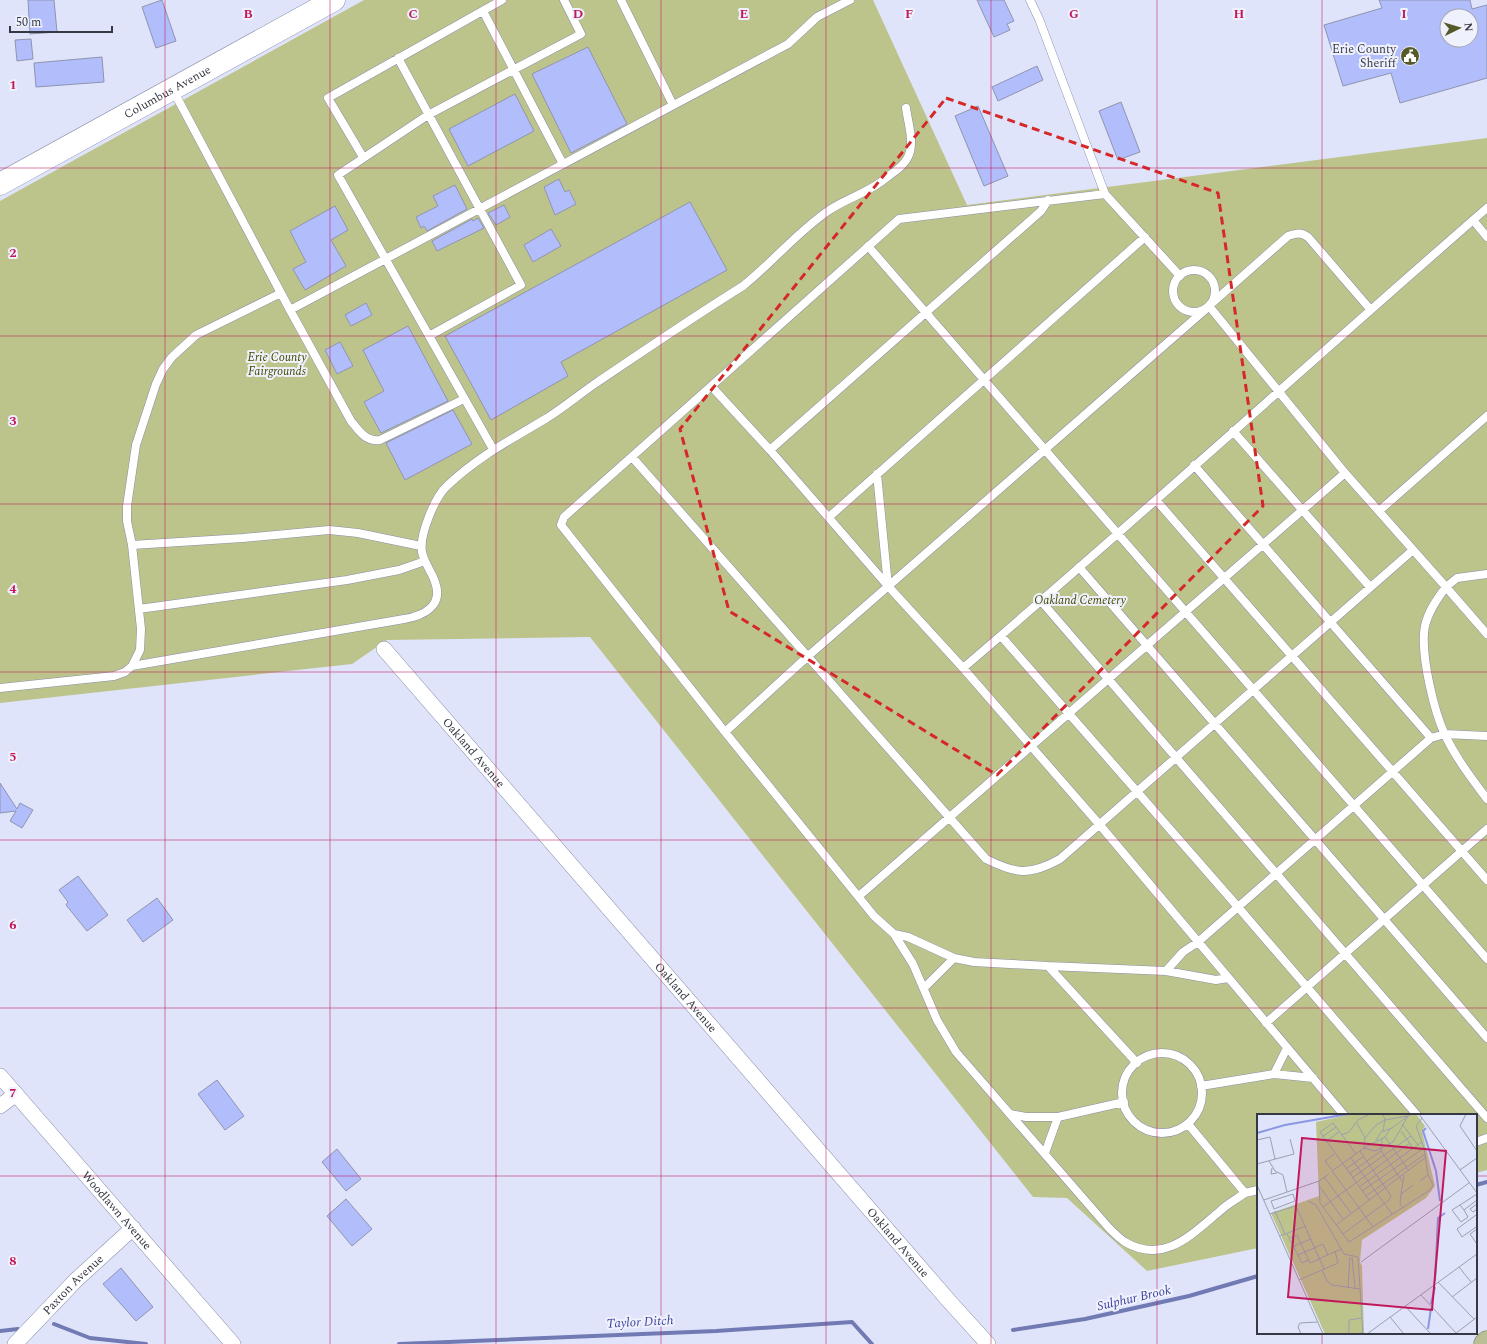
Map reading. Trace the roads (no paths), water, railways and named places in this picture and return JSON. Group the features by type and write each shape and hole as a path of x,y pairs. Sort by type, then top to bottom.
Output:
{"main road":[{"name":"Columbus Avenue","path":"0,184 334,0"}],"street":[{"name":"Oakland Avenue","path":"384,649 949,1301 988,1344"},
{"name":"Woodlawn Avenue","path":"0,1076 233,1344"},
{"path":"0,1106 16,1094"},
{"name":"Paxton Avenue","path":"16,1344 76,1280 132,1228"}],"lane":[{"path":"363,157 328,98 502,0"},
{"path":"493,449 338,175 428,115 581,34 564,0"},
{"path":"620,0 673,105"},
{"path":"290,310 788,44 817,17 850,0"},
{"path":"1030,0 1039,19 1105,194 1180,276"},
{"path":"483,11 563,164"},
{"path":"398,58 521,285 429,336"},
{"path":"173,89 290,310 352,420 368,439 380,440 392,436 464,399"},
{"path":"132,666 419,616 430,610 437,596 436,583 425,561 422,546 424,532 438,497 446,487 493,449 547,418 596,383 743,286 815,221 834,207 870,190 884,180 904,162 910,152 906,108"},
{"path":"1105,194 899,219 712,387 564,517 561,524 725,732 874,916 894,934 913,964 937,1020 956,1052 1109,1228 1125,1242 1142,1249 1156,1251 1172,1247 1188,1238 1222,1209 1245,1193 1257,1190"},
{"path":"770,450 1041,211 1048,200"},
{"path":"963,668 1118,534 1194,465 1280,391 1370,309 1487,208"},
{"path":"1473,220 1487,237"},
{"path":"725,732 807,657 1288,236 1296,233 1302,233 1308,237 1370,309"},
{"path":"829,517 1145,237"},
{"path":"868,246 1046,449 1487,959"},
{"path":"1198,270 1210,277 1215,290 1214,297 1209,306 1192,312 1179,306 1175,301 1173,288 1180,276 1185,272 1198,270"},
{"path":"0,688 110,677 122,674 132,666 140,650 139,609 132,545 127,521 130,475 136,445 145,414 163,369 177,351 196,335 280,292"},
{"path":"1209,306 1280,391 1345,473 1487,634"},
{"path":"712,387 770,450 888,586 963,668 1099,824 1343,1114"},
{"path":"1379,511 1487,416"},
{"path":"1233,431 1370,587"},
{"path":"632,457 948,818 986,859 1004,868 1024,872 1043,869 1060,859 1174,757 1414,550"},
{"path":"1194,465 1431,738"},
{"path":"859,896 1030,745 1345,473"},
{"path":"877,474 888,586"},
{"path":"1156,500 1487,880"},
{"path":"132,545 243,538 329,530 358,533 422,546"},
{"path":"139,609 347,580 399,570 425,561"},
{"path":"1079,567 1314,841 1486,1036"},
{"path":"1487,574 1458,578 1446,587 1429,614 1424,632 1424,656 1430,687 1445,734 1458,759 1487,799"},
{"path":"1041,601 1487,1118"},
{"path":"1000,636 1137,790 1416,1114"},
{"path":"1166,971 1184,952 1198,942 1354,807 1431,738 1445,734 1487,736"},
{"path":"1266,1023 1487,829"},
{"path":"894,934 908,937 954,958 974,962 1166,971 1216,980 1228,978"},
{"path":"924,988 954,958"},
{"path":"1048,966 1137,1063"},
{"path":"1274,1074 1287,1048"},
{"path":"1153,1054 1166,1054 1178,1057 1190,1064 1198,1075 1201,1086 1201,1102 1196,1114 1188,1124 1176,1131 1163,1134 1150,1131 1138,1125 1130,1116 1124,1102 1123,1092 1125,1079 1137,1063 1153,1054"},
{"path":"1201,1086 1274,1074 1313,1078"},
{"path":"1010,1114 1026,1117 1058,1117 1124,1102"},
{"path":"1045,1153 1058,1117"},
{"path":"1188,1124 1245,1193"},
{"path":"1477,1142 1487,1138"}],"waterway":[{"name":"Sulphur Brook","path":"1477,1185 1487,1182"},
{"name":"Sulphur Brook","path":"1013,1330 1085,1319 1189,1296 1257,1276"},
{"name":"Taylor Ditch","path":"399,1344 716,1331 852,1322 872,1344"},
{"name":"Taylor Ditch","path":"54,1324 90,1338 146,1344"},
{"name":"Taylor Ditch","path":"0,1331 18,1329"}],"place":[{"name":"Erie County Sheriff","path":"1410,56"}],"park label":[{"name":"Erie County Fairgrounds","path":"277,364"},
{"name":"Oakland Cemetery","path":"1080,600"}]}
